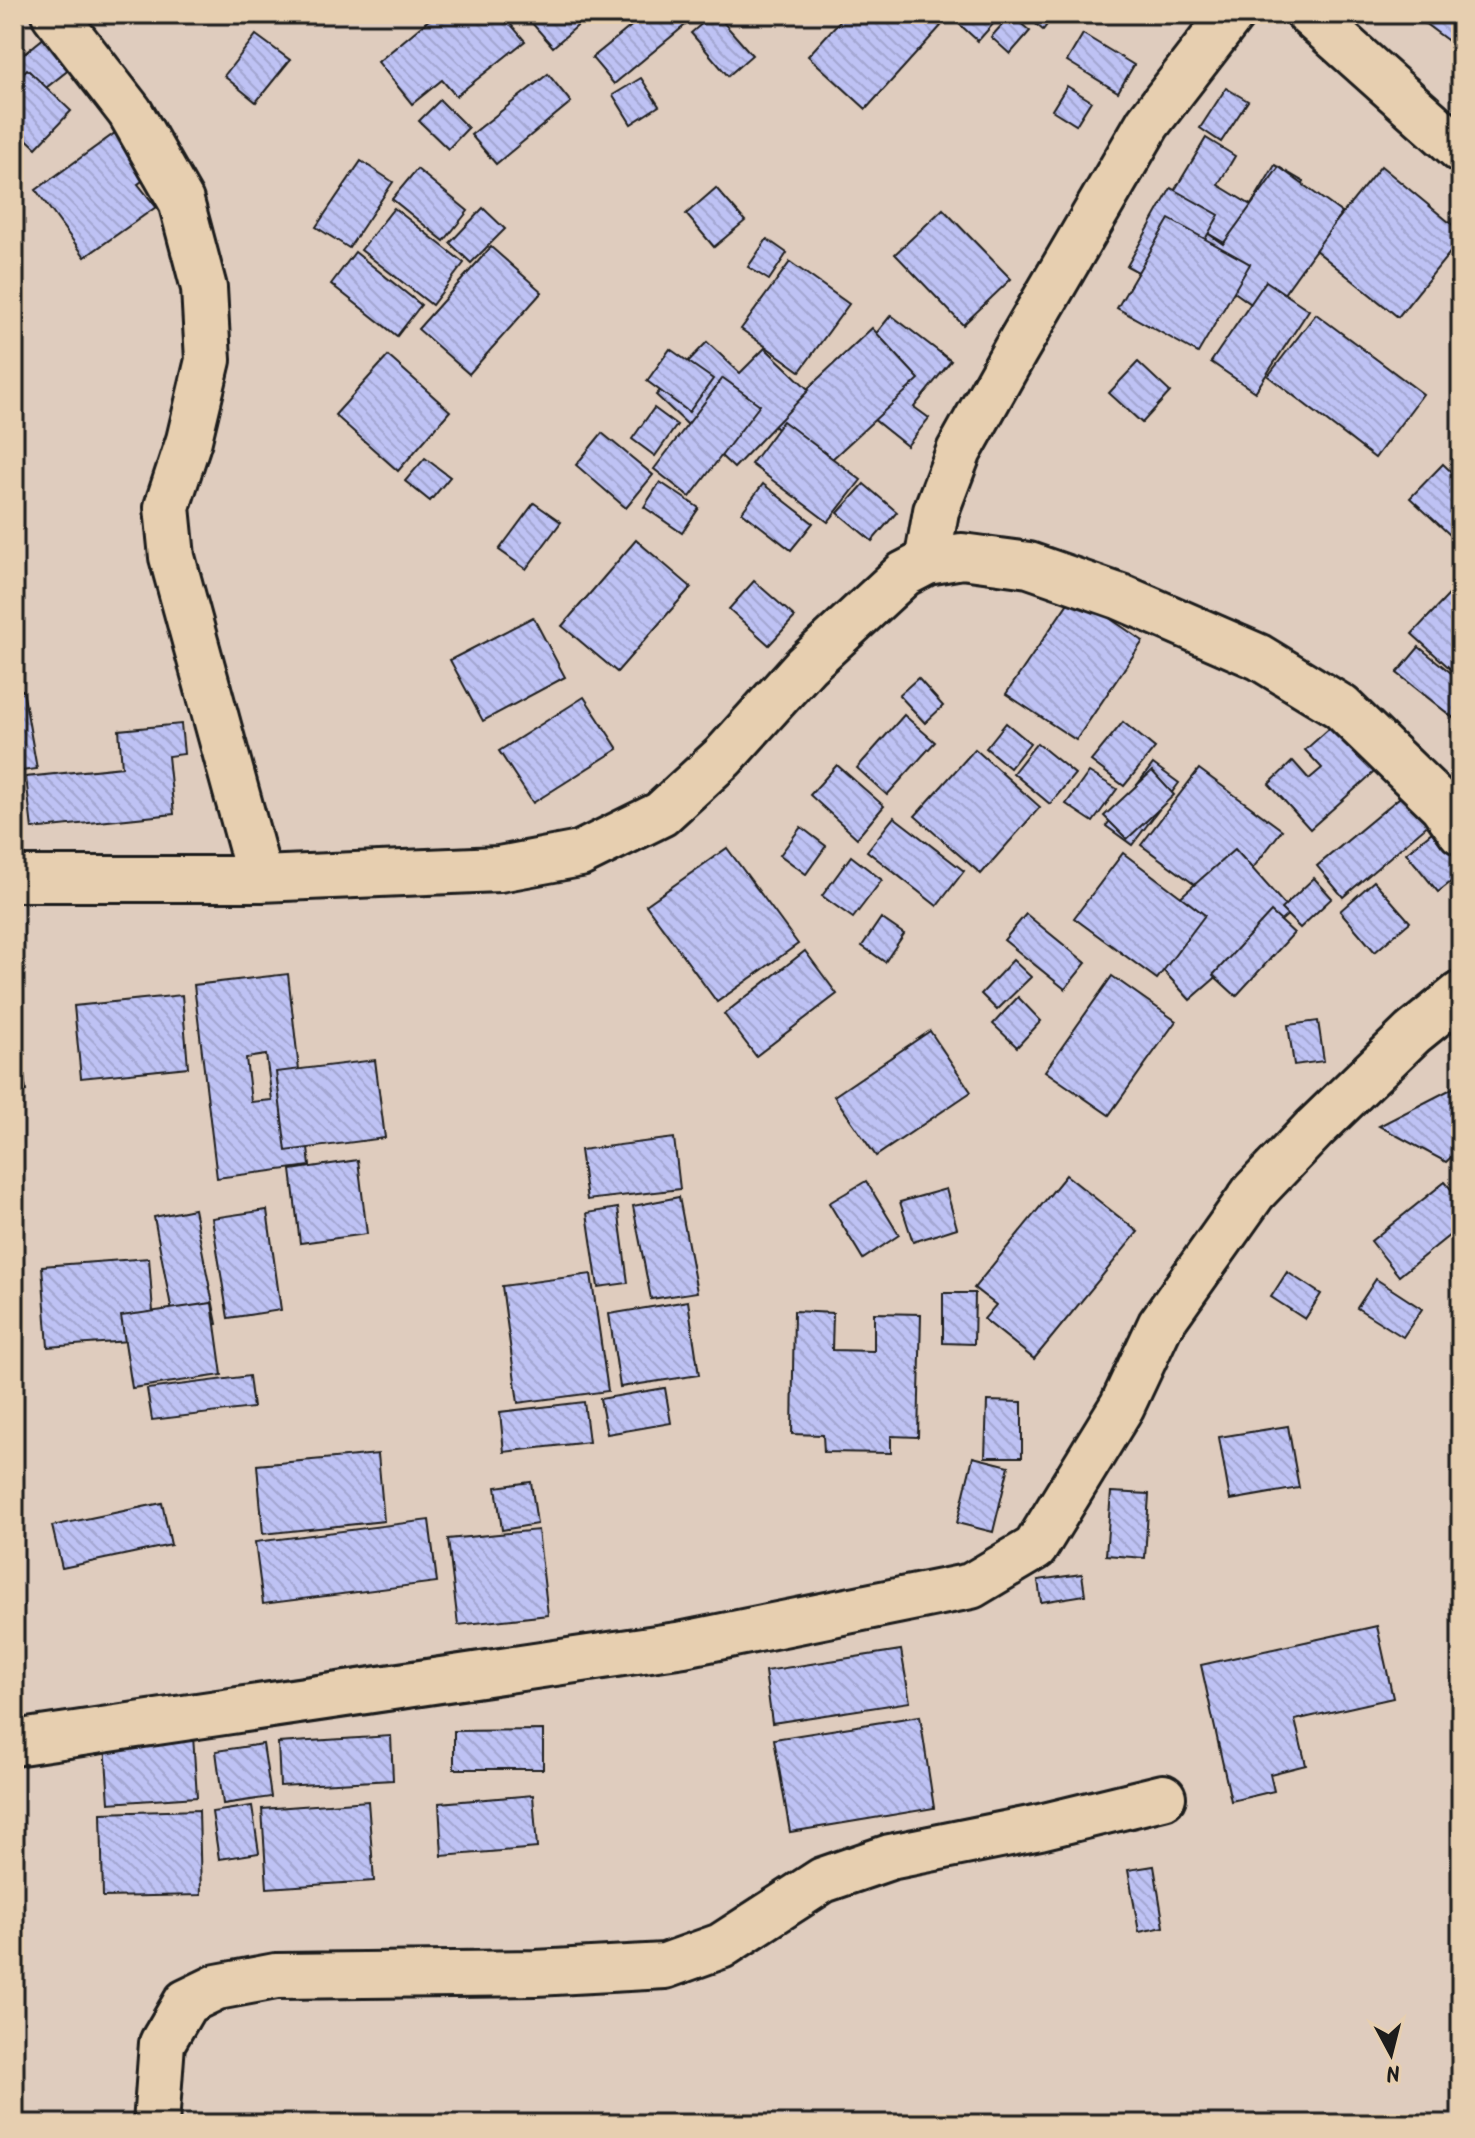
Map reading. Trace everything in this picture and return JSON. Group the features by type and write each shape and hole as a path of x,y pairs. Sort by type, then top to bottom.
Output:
{"street":[{"path":"54,14 130,112 181,201 204,288 208,360 189,440 167,507 167,528 172,557 260,879"},
{"path":"927,562 936,511 959,451 1148,123 1232,14"},
{"path":"1309,14 1461,150"},
{"path":"14,879 260,879 499,869 580,854 661,814 723,757 806,665 904,574 927,562 962,556 1029,565 1121,597 1259,657 1341,707 1458,819"},
{"path":"14,1743 684,1644 971,1586 1035,1548 1122,1406 1160,1325 1254,1192 1413,1033 1461,994"},
{"path":"156,2124 162,2043 186,2002 217,1987 276,1976 536,1973 665,1966 721,1946 823,1880 890,1857 1040,1827 1163,1797"}],"building":[{"path":"436,14 502,14 525,41 456,96 442,80 412,104 378,62"},
{"path":"524,14 591,14 553,47"},
{"path":"646,14 693,14 695,17 614,84 592,58"},
{"path":"713,14 752,55 728,76 691,33"},
{"path":"846,14 928,14 941,26 866,109 808,56"},
{"path":"948,14 1002,14 978,41"},
{"path":"1024,14 1055,14 1043,30"},
{"path":"1412,14 1461,14 1461,43 1458,48"},
{"path":"1011,15 1030,31 1010,54 991,37"},
{"path":"1083,34 1134,65 1118,92 1067,61"},
{"path":"256,35 290,60 256,102 224,76"},
{"path":"45,37 71,68 23,106 14,95 14,62"},
{"path":"27,69 71,111 36,148 14,127 14,83"},
{"path":"548,74 571,102 496,164 471,135"},
{"path":"641,78 659,106 631,124 613,95"},
{"path":"1067,86 1091,101 1076,125 1052,110"},
{"path":"1226,88 1248,101 1221,142 1200,128"},
{"path":"440,100 468,128 448,149 419,121"},
{"path":"115,133 148,177 138,184 156,207 85,257 36,190"},
{"path":"1206,138 1235,156 1218,185 1251,205 1275,165 1304,182 1256,261 1164,208"},
{"path":"361,161 393,182 349,248 316,227"},
{"path":"1381,166 1461,232 1461,239 1398,317 1314,249"},
{"path":"1279,167 1342,213 1268,316 1180,253 1199,227 1223,244"},
{"path":"417,169 468,211 444,241 392,199"},
{"path":"716,188 745,221 714,247 686,214"},
{"path":"1171,188 1219,215 1175,292 1127,266"},
{"path":"394,208 464,263 432,305 361,250"},
{"path":"483,208 505,229 471,263 450,243"},
{"path":"943,209 1011,279 963,325 895,254"},
{"path":"1169,219 1250,264 1198,353 1117,308"},
{"path":"767,239 787,253 769,280 748,267"},
{"path":"491,247 542,292 469,374 418,329"},
{"path":"355,252 421,305 397,336 331,284"},
{"path":"790,262 849,304 800,371 741,329"},
{"path":"1266,281 1309,310 1255,392 1211,362"},
{"path":"1316,314 1423,394 1375,458 1268,376"},
{"path":"891,315 951,361 914,407 929,418 907,446 833,387"},
{"path":"872,328 919,379 818,472 771,423"},
{"path":"707,342 740,373 765,348 809,390 734,468 656,395"},
{"path":"670,349 713,379 689,412 647,381"},
{"path":"388,356 450,411 398,471 335,415"},
{"path":"1138,362 1170,392 1142,423 1109,393"},
{"path":"723,378 760,405 690,497 654,469"},
{"path":"654,408 677,425 655,456 632,439"},
{"path":"783,421 861,480 828,522 751,464"},
{"path":"602,433 653,475 626,508 576,465"},
{"path":"425,458 450,477 430,501 405,481"},
{"path":"1443,464 1461,481 1461,545 1410,498"},
{"path":"660,482 699,508 682,533 644,507"},
{"path":"763,484 813,523 791,550 742,512"},
{"path":"864,484 897,512 872,541 838,513"},
{"path":"534,503 561,522 526,569 499,550"},
{"path":"636,540 691,587 617,672 562,626"},
{"path":"754,581 795,617 769,645 729,609"},
{"path":"1461,582 1461,662 1453,671 1412,634"},
{"path":"1074,594 1143,641 1076,740 1006,694"},
{"path":"533,617 565,677 483,721 450,660"},
{"path":"1419,647 1461,681 1461,714 1456,720 1397,673"},
{"path":"918,678 943,706 925,723 899,695"},
{"path":"23,690 37,769 14,772 14,691"},
{"path":"584,697 618,749 533,803 499,751"},
{"path":"904,715 935,742 887,795 857,768"},
{"path":"1339,720 1381,766 1310,829 1269,784 1293,761 1309,779 1322,768 1305,750"},
{"path":"1123,722 1155,748 1124,786 1091,761"},
{"path":"1006,723 1030,743 1010,768 986,748"},
{"path":"181,724 184,754 168,756 174,814 32,829 26,777 122,767 119,730"},
{"path":"1037,743 1075,774 1050,804 1013,773"},
{"path":"975,749 1040,807 981,874 915,816"},
{"path":"1153,764 1179,783 1132,845 1106,826"},
{"path":"837,765 884,806 857,838 810,795"},
{"path":"1199,769 1282,830 1224,906 1141,845"},
{"path":"1152,771 1174,795 1127,839 1104,816"},
{"path":"1089,772 1117,789 1093,822 1066,804"},
{"path":"1405,793 1430,823 1343,897 1317,866"},
{"path":"894,817 964,871 937,906 867,851"},
{"path":"801,827 826,846 806,874 780,855"},
{"path":"1437,828 1461,858 1461,874 1438,892 1406,853"},
{"path":"727,848 798,944 717,1002 646,905"},
{"path":"1235,849 1291,912 1190,1000 1134,938"},
{"path":"1123,853 1205,915 1157,979 1074,918"},
{"path":"851,856 882,880 853,918 822,896"},
{"path":"1314,878 1332,898 1300,928 1281,909"},
{"path":"1374,881 1410,922 1375,952 1340,911"},
{"path":"1271,912 1294,933 1236,996 1213,975"},
{"path":"1026,914 1086,963 1065,989 1004,940"},
{"path":"881,918 904,934 885,962 862,946"},
{"path":"805,951 837,994 756,1056 724,1014"},
{"path":"1013,960 1031,977 997,1010 981,994"},
{"path":"288,974 310,1166 217,1178 194,985","holes":["266,1055 272,1100 251,1102 246,1058"]},
{"path":"1112,976 1176,1021 1109,1115 1045,1071"},
{"path":"182,995 188,1067 81,1078 74,1006"},
{"path":"1018,997 1041,1021 1017,1047 993,1024"},
{"path":"14,1003 26,1091 14,1092"},
{"path":"1318,1021 1324,1061 1294,1065 1288,1025"},
{"path":"930,1031 971,1092 876,1156 834,1096"},
{"path":"375,1060 385,1138 286,1151 276,1072"},
{"path":"1461,1084 1461,1148 1446,1162 1379,1126"},
{"path":"674,1138 680,1189 587,1200 580,1150"},
{"path":"358,1160 367,1234 300,1243 291,1170"},
{"path":"1066,1175 1138,1232 1034,1359 984,1319 996,1305 974,1288"},
{"path":"866,1181 899,1235 863,1259 829,1203"},
{"path":"1445,1182 1461,1201 1461,1226 1399,1276 1371,1241"},
{"path":"946,1189 957,1228 913,1242 900,1202"},
{"path":"679,1197 697,1292 651,1299 633,1206"},
{"path":"618,1208 628,1283 598,1287 587,1213"},
{"path":"194,1209 217,1324 176,1333 154,1217"},
{"path":"267,1210 281,1310 228,1318 212,1218"},
{"path":"149,1258 155,1339 48,1347 42,1266"},
{"path":"1287,1272 1321,1294 1305,1319 1271,1297"},
{"path":"591,1274 608,1391 518,1403 502,1286"},
{"path":"1376,1279 1422,1309 1403,1337 1357,1308"},
{"path":"943,1293 975,1293 974,1344 943,1343"},
{"path":"688,1301 699,1375 620,1387 609,1314"},
{"path":"212,1303 222,1375 132,1388 121,1316"},
{"path":"794,1311 833,1313 832,1350 874,1351 874,1313 921,1314 918,1437 891,1436 891,1453 824,1452 823,1435 792,1434"},
{"path":"249,1376 253,1408 152,1420 147,1389"},
{"path":"665,1388 671,1423 607,1434 600,1399"},
{"path":"987,1401 1022,1402 1022,1457 985,1457"},
{"path":"584,1402 589,1442 504,1452 500,1412"},
{"path":"1288,1426 1299,1488 1230,1500 1219,1437"},
{"path":"378,1454 384,1521 263,1534 257,1465"},
{"path":"973,1457 1009,1466 993,1532 957,1523"},
{"path":"531,1482 537,1524 502,1530 496,1487"},
{"path":"1111,1492 1149,1494 1145,1558 1106,1555"},
{"path":"162,1503 171,1545 62,1568 52,1526"},
{"path":"429,1520 437,1582 263,1604 255,1542"},
{"path":"538,1530 548,1615 458,1625 448,1539"},
{"path":"1082,1574 1085,1595 1041,1602 1038,1580"},
{"path":"1377,1626 1393,1698 1295,1720 1306,1765 1270,1774 1274,1791 1231,1801 1201,1665"},
{"path":"901,1650 910,1702 772,1723 765,1671"},
{"path":"920,1716 934,1808 790,1832 774,1739"},
{"path":"543,1730 543,1769 454,1769 454,1731"},
{"path":"193,1736 197,1797 109,1803 105,1743"},
{"path":"391,1736 393,1780 280,1786 278,1743"},
{"path":"263,1744 271,1797 223,1804 216,1751"},
{"path":"533,1795 537,1848 442,1856 439,1803"},
{"path":"368,1801 374,1881 267,1888 262,1809"},
{"path":"252,1806 259,1853 219,1859 212,1812"},
{"path":"199,1810 201,1895 103,1897 101,1813"},
{"path":"1154,1866 1164,1927 1139,1932 1128,1870"}]}
